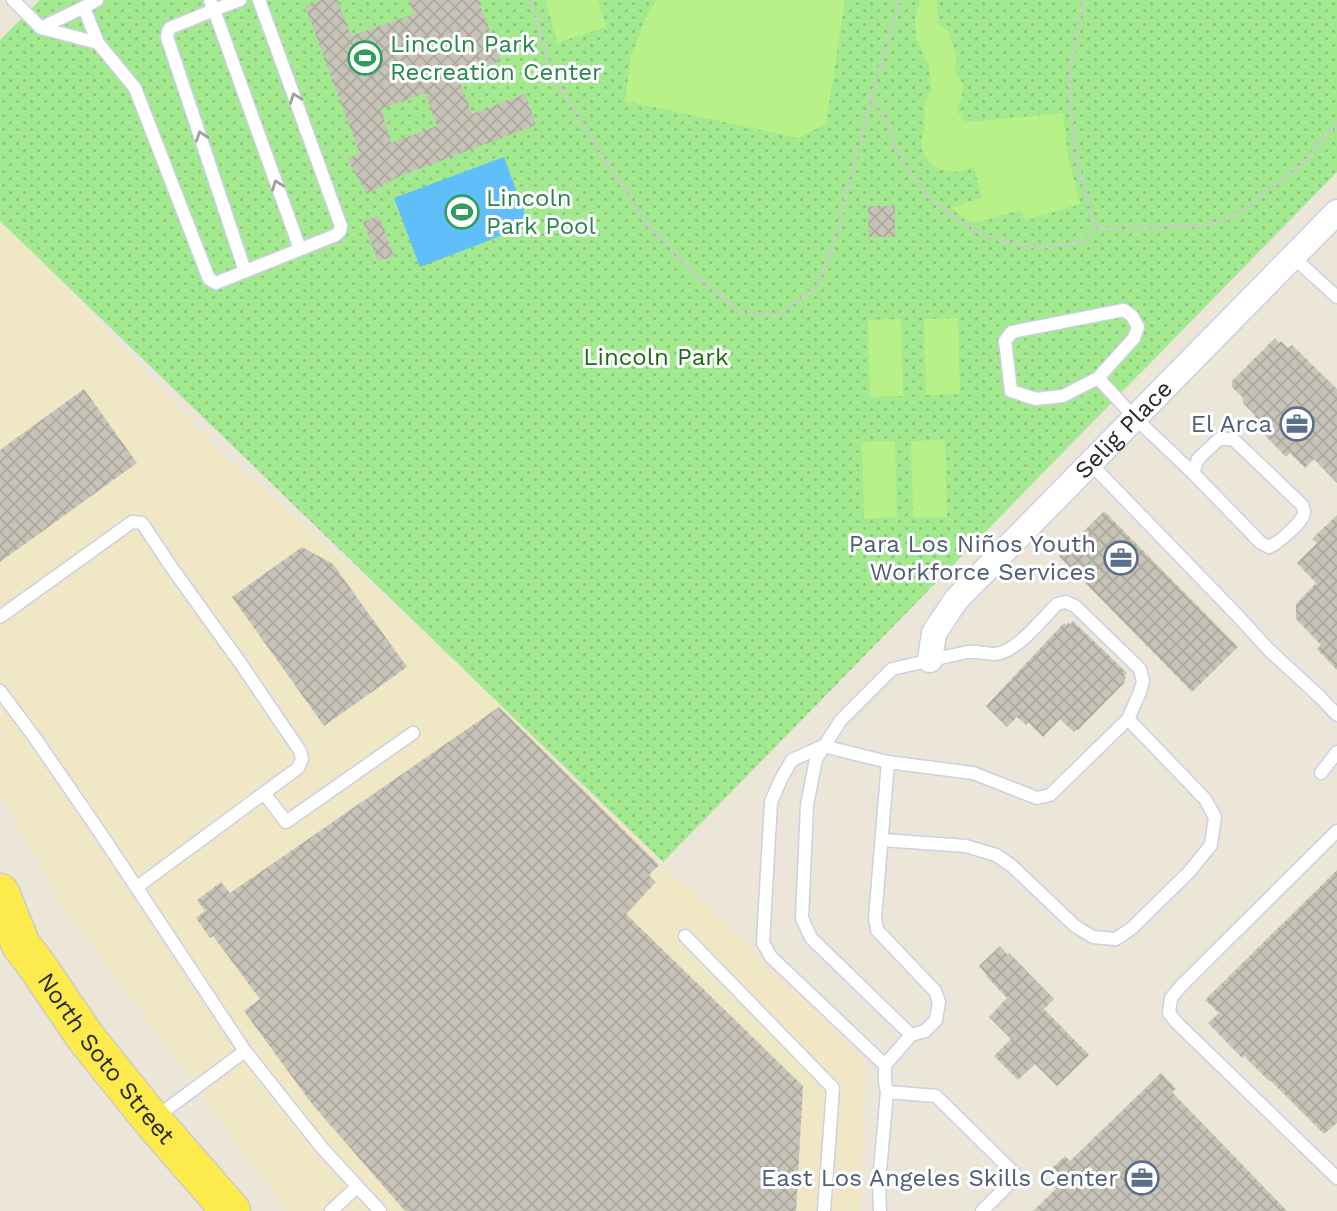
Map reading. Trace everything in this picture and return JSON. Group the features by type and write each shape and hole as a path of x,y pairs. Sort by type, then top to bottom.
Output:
{"main road":[{"name":"North Soto Street","path":"0,893 11,942 35,962 86,1038 231,1211"}],"street":[{"name":"Selig Place","path":"930,660 934,633 956,600 1337,212"}],"lane":[{"path":"13,0 41,28 98,43"},
{"path":"41,28 97,0"},
{"path":"240,0 212,5 167,32 245,271"},
{"path":"83,8 98,43 135,88 209,279 216,283 341,231 259,0"},
{"path":"212,5 300,249"},
{"path":"1293,257 1337,297"},
{"path":"1124,310 1132,316 1138,327 1134,338 1098,378 1063,396 1036,399 1011,391 1005,341 1012,332 1124,310"},
{"path":"1098,378 1261,543 1269,547 1275,545 1305,513 1302,505 1233,439 1219,439 1198,459 1193,473"},
{"path":"1090,463 1269,650 1337,715"},
{"path":"0,617 132,522 142,523 299,751 302,759 298,768 136,887"},
{"path":"886,1065 771,957 763,943 772,802 792,760 823,746 888,762 973,773 1037,798 1050,795 1128,719 1143,681 1140,669 1075,606 1066,602 1057,604 1015,646 1004,653 967,652 892,669 841,720 823,746 816,758 807,805 802,918 811,938 911,1035"},
{"path":"0,691 68,786 245,1051 323,1149 380,1211"},
{"path":"882,839 966,846 996,855 1012,866 1075,926 1093,937 1116,939 1132,928 1189,872 1211,845 1215,817 1205,799 1128,719"},
{"path":"264,793 286,822 413,733"},
{"path":"1321,773 1337,752"},
{"path":"880,1211 879,1182 887,1092 886,1065 911,1035 925,1031 936,1020 939,1002 935,991 877,930 875,918 888,762"},
{"path":"1337,831 1181,986 1171,998 1169,1013 1175,1022 1337,1178"},
{"path":"685,936 833,1088 824,1211"},
{"path":"152,1120 245,1051"},
{"path":"887,1092 936,1096 1017,1176 982,1211"},
{"path":"331,1211 357,1187"}],"path":[{"path":"531,0 552,75 643,219 698,278 740,312 778,316 817,287 836,237 871,98 900,0"},
{"path":"1083,0 1070,71 1071,110 1077,162 1095,229"},
{"path":"871,98 884,114 894,145 911,176 927,195 955,219 977,232 1020,246 1049,247 1084,241 1095,229 1205,226 1233,217 1302,164 1337,123"}],"shaded area":[{"path":"0,221 217,449 430,637 866,1062 860,1211 287,1211 64,907 0,796"}],"green space":[{"name":"Lincoln Park","path":"40,0 1337,0 1337,172 663,862 0,221 0,40"},
{"path":"546,0 598,0 606,27 557,43"},
{"path":"656,0 845,0 826,124 798,138 625,101 631,56"},
{"path":"920,0 937,0 938,25 947,29 957,58 954,68 963,85 956,110 958,114 962,112 963,120 968,122 1063,113 1068,156 1080,204 1025,220 1021,210 973,223 950,208 982,198 974,167 958,172 941,170 925,157 922,147 924,107 931,89 929,66 916,38 915,19"},
{"path":"958,318 960,394 926,395 924,319"},
{"path":"901,319 903,396 870,397 868,320"},
{"path":"945,440 947,517 913,518 911,441"},
{"path":"895,441 897,517 864,519 862,442"}],"water":[{"name":"Lincoln Park Pool","path":"504,157 529,225 420,267 394,198"}],"building":[{"path":"322,0 337,0 351,36 414,14 409,0 478,0 501,61 458,77 472,114 525,94 536,125 400,176 367,194 347,159 360,154 305,6","holes":["425,93 437,126 391,143 381,109"]},
{"path":"868,206 895,206 895,237 869,237"},
{"path":"379,216 394,256 378,261 363,222"},
{"path":"1275,338 1288,348 1292,345 1337,389 1337,483 1314,459 1305,468 1290,453 1286,457 1254,424 1255,415 1232,387 1232,381"},
{"path":"84,389 137,463 0,562 0,450"},
{"path":"1104,511 1238,647 1192,692 1059,556"},
{"path":"1337,515 1337,670 1317,649 1321,645 1296,619 1296,604 1316,583 1297,563 1317,543 1312,539"},
{"path":"302,547 333,564 407,667 324,726 232,597"},
{"path":"1073,621 1127,673 1124,676 1125,682 1074,732 1060,719 1043,737 1028,722 1026,725 1017,717 1007,727 986,706 1064,623 1066,625 1068,622 1070,625"},
{"path":"499,707 659,865 649,875 656,882 626,914 803,1086 796,1211 405,1211 312,1104 244,1011 260,999 213,936 210,938 196,918 205,911 197,900 221,882 230,893"},
{"path":"1337,870 1337,1123 1324,1134 1208,1023 1219,1013 1205,1000"},
{"path":"1000,946 1054,999 1044,1009 1089,1055 1057,1086 1035,1064 1018,1080 994,1056 1011,1039 989,1017 1007,998 979,966"},
{"path":"1161,1073 1176,1089 1172,1092 1287,1211 1033,1211 1056,1189 1051,1184 1057,1178 1050,1170 1065,1156 1070,1161"}],"place":[{"name":"Lincoln Park Recreation Center","path":"365,58"},
{"name":"Lincoln Park Pool","path":"462,212"},
{"name":"El Arca","path":"1297,424"},
{"name":"Para Los Niños Youth Workforce Services","path":"1121,558"},
{"name":"East Los Angeles Skills Center","path":"1142,1178"}]}
